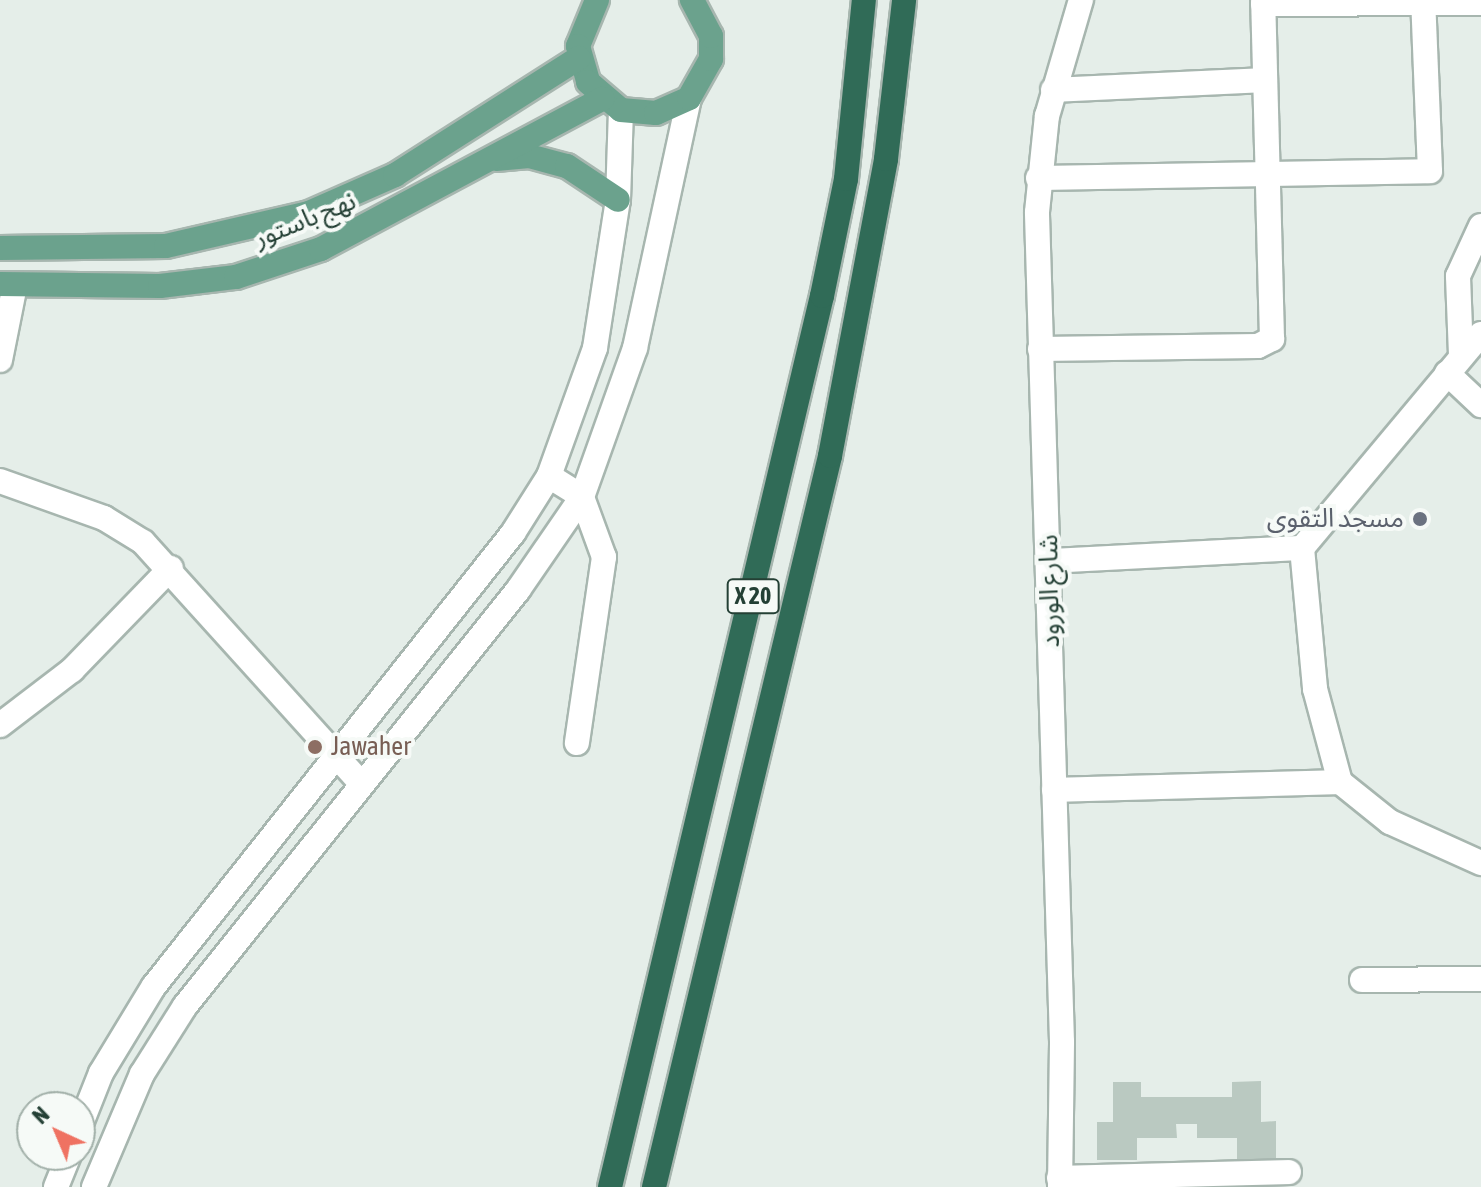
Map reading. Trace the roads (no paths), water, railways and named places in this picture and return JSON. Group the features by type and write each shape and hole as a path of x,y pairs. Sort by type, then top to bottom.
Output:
{"highway":[{"name":"X 20","path":"610,1187 822,296 846,179 864,0"},
{"name":"X 20","path":"654,1187 830,456 886,159 904,0"}],"main road":[{"path":"596,0 580,29 579,58 612,104 656,113 689,98 711,59 711,36 692,0"},
{"path":"0,248 166,246 309,213 395,175 579,58"},
{"name":"نهج باستور","path":"8,284 160,286 236,277 321,249 486,160 612,104"},
{"path":"486,160 529,156 567,166 618,200"}],"street":[{"name":"شارع الورود","path":"1060,1182 1050,561 1040,349 1038,178 1053,90 1081,0"},
{"path":"1040,349 1267,344 1276,327 1267,170 1263,2 1481,3"},
{"path":"1038,178 1267,170 1432,170 1423,3"},
{"path":"1053,90 1265,80"},
{"path":"94,1187 142,1074 185,1006 360,782 518,590 582,497 635,348 689,98"},
{"path":"94,1091 101,1073 154,986 334,755 513,533 549,476 595,348 618,200 612,104"},
{"path":"1481,226 1458,276 1454,364 1481,405"},
{"path":"0,360 8,284"},
{"path":"1481,334 1302,548 1315,689 1340,782 1390,822 1481,863"},
{"path":"549,476 582,497 599,536 604,579 577,743"},
{"path":"0,481 104,518 171,568 360,782"},
{"path":"1050,561 1302,548"},
{"path":"0,725 72,670 171,568"},
{"path":"1054,790 1340,782"},
{"path":"1362,980 1481,979"},
{"path":"1060,1182 1289,1172"}],"place":[{"name":"مسجد التقوى","path":"1420,519"},
{"name":"Jawaher","path":"315,747"}]}
